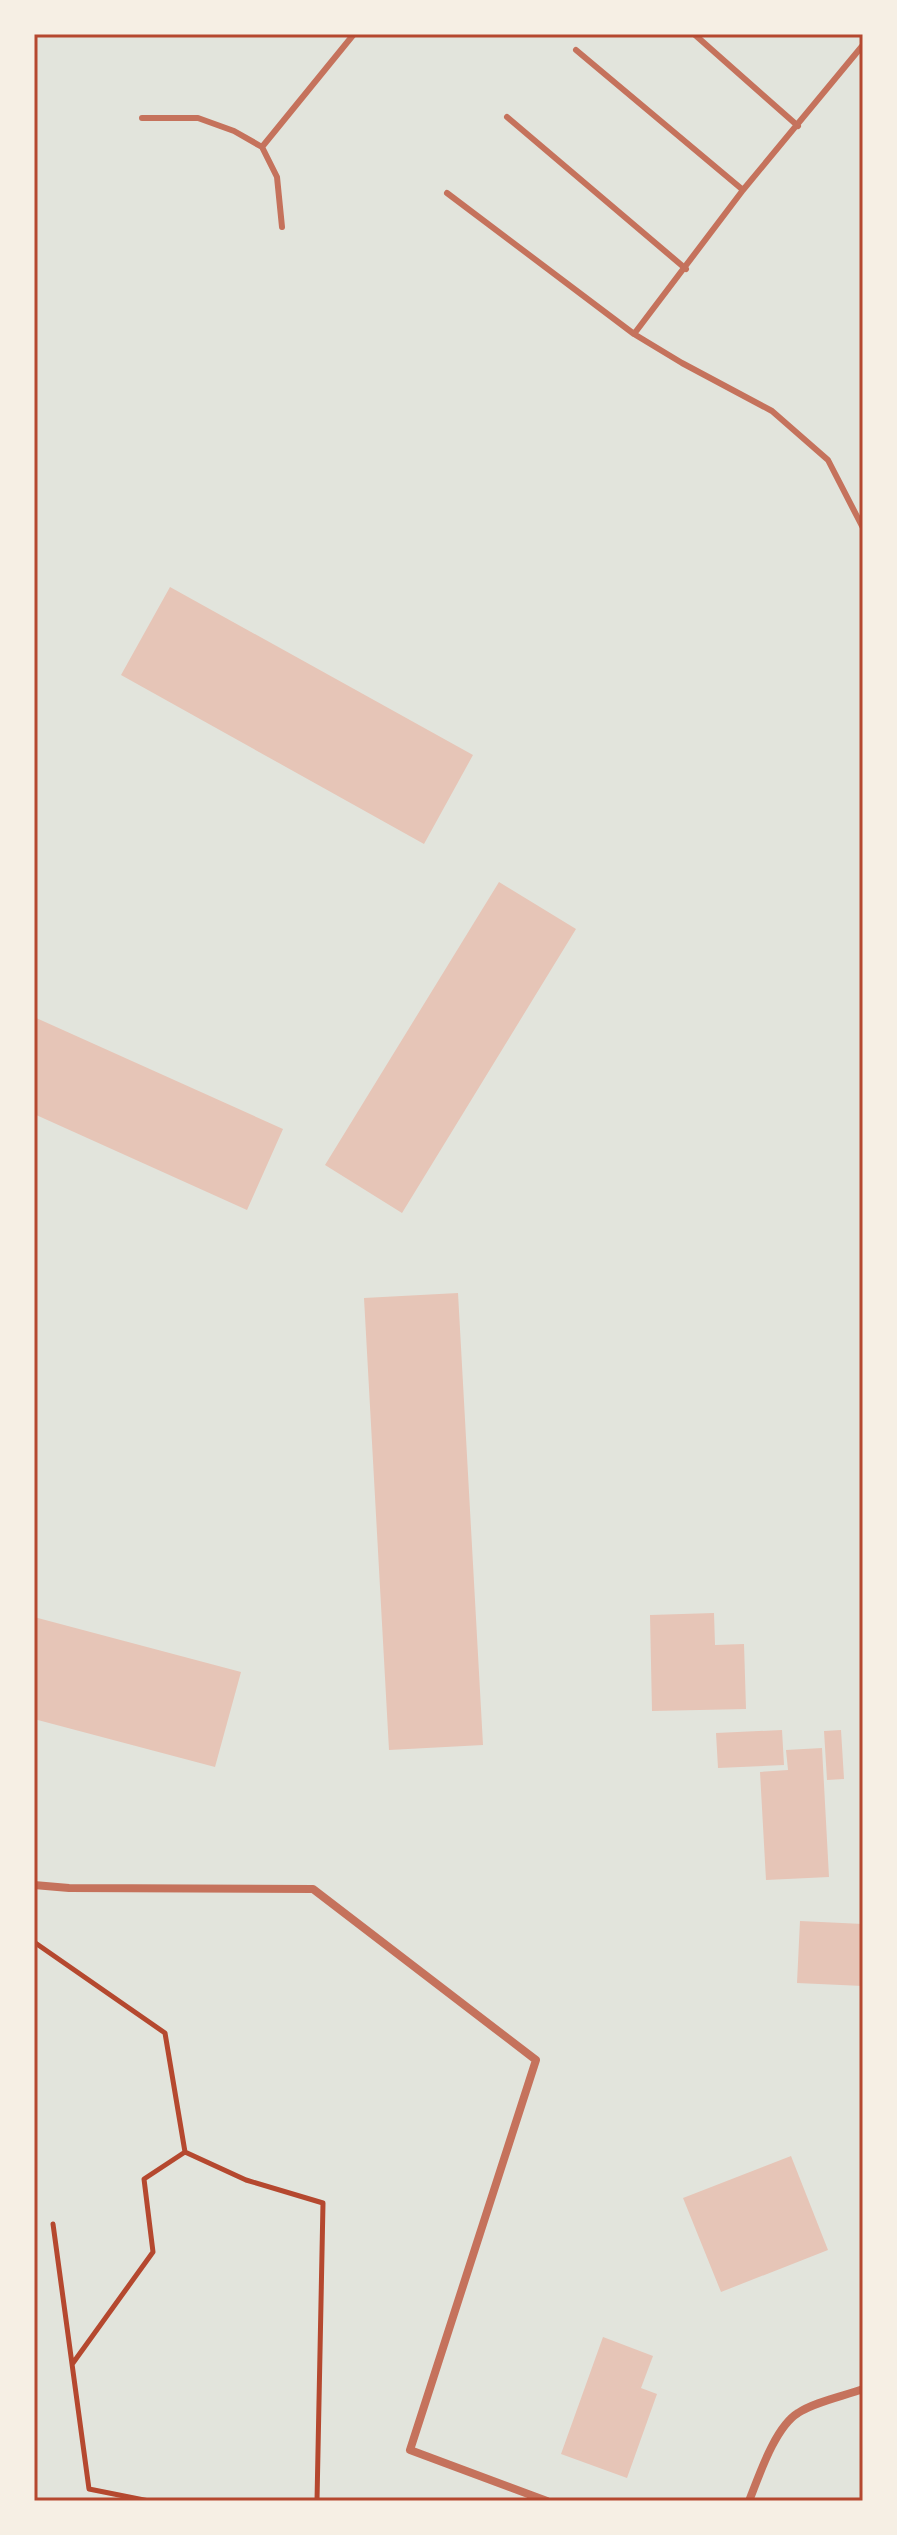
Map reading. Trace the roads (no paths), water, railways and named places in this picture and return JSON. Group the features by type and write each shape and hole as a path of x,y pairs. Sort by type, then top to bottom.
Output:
{"street":[{"path":"34,1885 69,1888 313,1889 536,2060 410,2450 547,2501"},
{"path":"749,2501 784,2425 798,2412 863,2389"}],"lane":[{"path":"262,147 354,34"},
{"path":"694,34 798,126"},
{"path":"634,334 743,190 863,45"},
{"path":"576,50 743,190"},
{"path":"507,117 686,269"},
{"path":"142,118 198,118 234,131 262,147 277,177 282,227"},
{"path":"447,193 634,334 772,411 828,460 863,528"}]}
